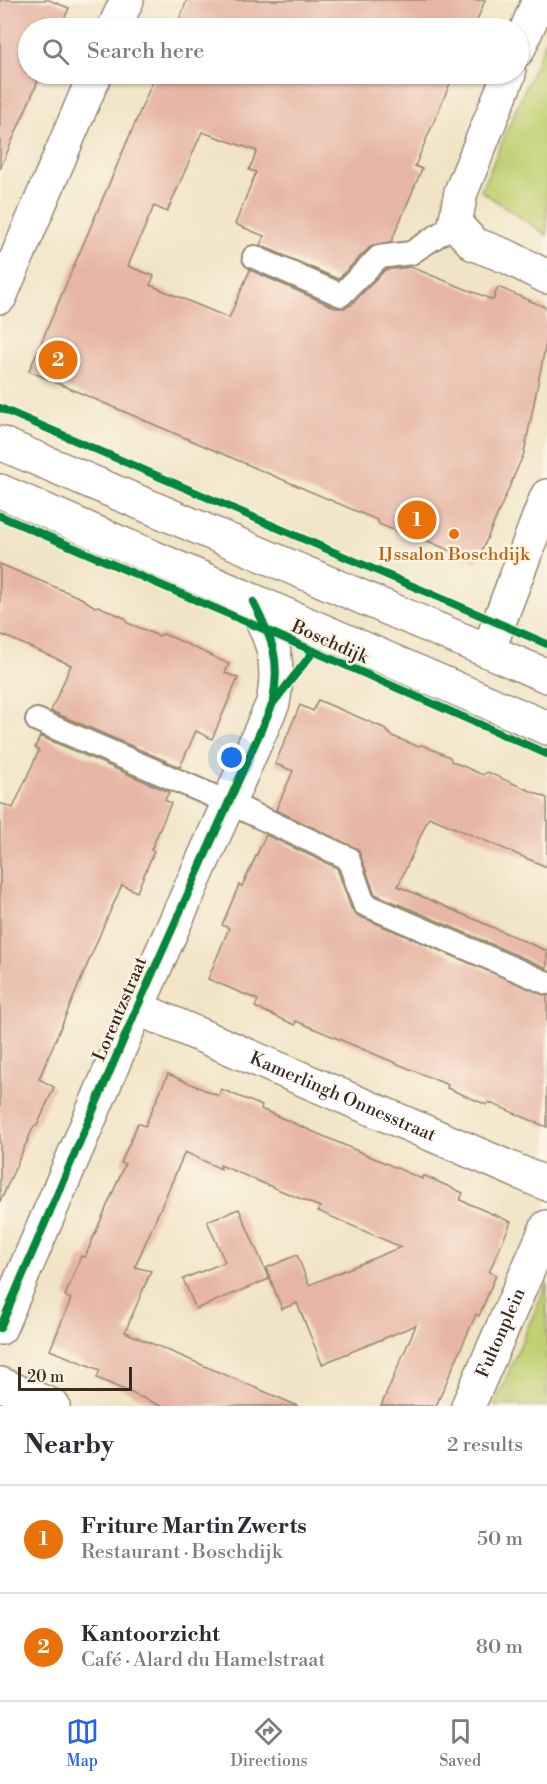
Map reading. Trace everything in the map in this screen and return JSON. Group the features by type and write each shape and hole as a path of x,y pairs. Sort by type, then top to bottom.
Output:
{"street":[{"path":"119,18 127,0"},
{"path":"529,25 539,0"},
{"path":"0,297 91,84"},
{"path":"505,84 460,192 455,224 474,244 508,257 547,277"},
{"path":"0,443 547,676"},
{"name":"Boschdijk","path":"0,490 547,728"},
{"path":"488,651 547,496"},
{"name":"Lorentzstraat","path":"0,1328 137,1008 273,703 277,677 276,659 268,631 253,602"},
{"name":"Kamerlingh Onnesstraat","path":"137,1008 547,1184"},
{"name":"Fultonplein","path":"468,1406 547,1227"},
{"path":"0,1384 52,1406"}],"lane":[{"path":"254,257 341,295 378,257 411,253 455,224"},
{"path":"37,720 227,802 348,858 364,904 547,983"}],"green space":[{"path":"547,38 547,235 481,191"},
{"path":"547,1283 547,1406 494,1406"}],"building":[{"path":"0,0 49,0 69,8 64,18 18,18 18,84 37,84 0,169"},
{"path":"187,0 485,0 478,18 180,18"},
{"path":"152,84 450,84 415,166 422,169 391,242 370,247 338,279 260,245 264,236 235,224 256,172 249,170 257,151 202,132 167,212 154,206 128,266 154,276 150,285 229,318 250,270 336,308 344,308 351,305 385,270 411,267 493,300 498,287 547,308 547,338 524,453 477,562 416,536 412,538 379,524 377,520 29,371"},
{"path":"0,564 125,618 127,623 158,636 163,634 176,639 229,664 225,673 238,678 212,739 196,731 180,767 51,711 71,665 0,634"},
{"path":"318,700 384,728 392,736 450,757 451,761 483,775 487,772 547,798 547,867 429,817 398,886 547,951 547,968 375,894 358,849 276,810 293,771 275,764 300,705 313,711"},
{"path":"40,736 169,792 165,800 171,803 151,850 154,851 137,892 122,885 104,925 39,1079 54,1087 0,1202 0,803 13,808 39,750 35,748"},
{"path":"266,835 337,868 351,908 358,916 547,996 547,1127 488,1102 487,1105 447,1088 448,1085 296,1021 295,1025 255,1007 258,1000 208,979 229,928 222,925 239,885 242,886"},
{"path":"168,1074 219,1096 221,1089 262,1106 261,1109 422,1179 423,1175 463,1193 460,1200 511,1222 489,1272 496,1275 479,1316 476,1314 436,1406 381,1406 416,1325 322,1364 297,1303 282,1309 266,1268 297,1255 309,1285 401,1247 318,1211 320,1207 220,1165 221,1169 185,1152 135,1267 151,1271 125,1332 298,1406 161,1406 97,1378 100,1370 50,1350 71,1299 65,1296 81,1256 85,1257 125,1164 121,1163 138,1123 145,1126"},
{"path":"239,1209 269,1279 196,1309 183,1279 225,1262 207,1221"}],"cycle path":[{"path":"0,408 547,644"},
{"path":"0,516 547,754"},
{"path":"253,602 273,649 276,672 273,700"},
{"path":"0,1328 137,1008 273,703 314,651"}],"place":[{"name":"Kantoorzicht","path":"58,360"},
{"name":"Friture Martin Zwerts","path":"417,520"},
{"name":"IJssalon Boschdijk","path":"454,534"}]}
